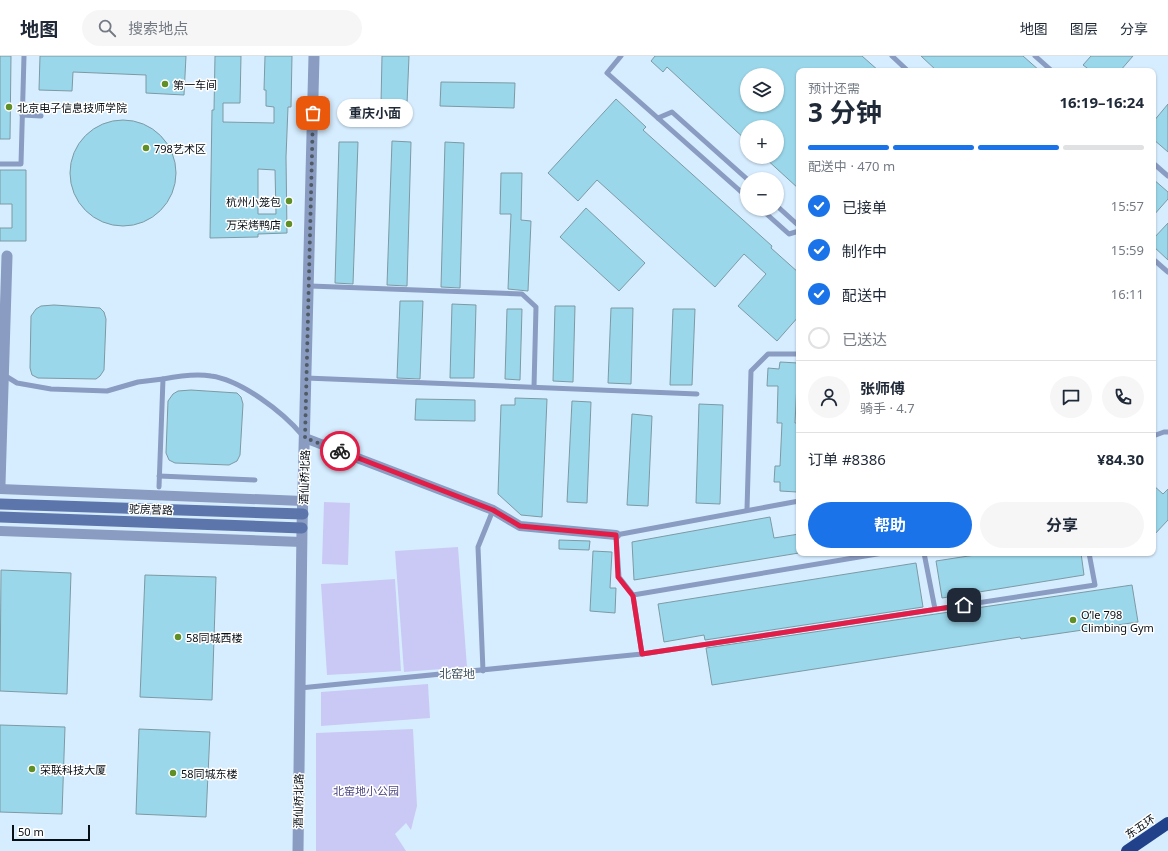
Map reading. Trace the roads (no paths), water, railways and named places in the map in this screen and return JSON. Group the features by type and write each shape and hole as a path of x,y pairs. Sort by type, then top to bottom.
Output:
{"highway":[{"name":"东五环","path":"1127,851 1168,823"}],"main road":[{"name":"驼房营路","path":"0,504 303,514"},
{"name":"驼房营路","path":"0,517 302,528"}],"street":[{"name":"酒仙桥北路","path":"298,851 302,528 310,286 314,56"},
{"path":"0,484 2,374 7,256"},
{"path":"305,438 493,510 520,526 616,535"},
{"path":"0,489 303,501"},
{"path":"0,531 302,542"}],"lane":[{"path":"0,164 21,164 24,56"},
{"path":"622,56 606,73 740,191"},
{"path":"892,56 905,68"},
{"path":"1035,56 1049,68"},
{"path":"658,118 672,112 740,173"},
{"path":"22,115 41,116"},
{"path":"1156,166 1168,176"},
{"path":"784,212 796,223"},
{"path":"769,216 789,234 796,233"},
{"path":"1156,262 1168,272"},
{"path":"310,286 522,294 536,307 534,387"},
{"path":"747,509 751,371 768,354 796,354"},
{"path":"2,374 17,382 51,389 107,391 138,382 182,375 211,375 229,380 266,402 289,419 305,438"},
{"path":"306,378 697,394"},
{"path":"159,487 163,379"},
{"path":"1156,435 1168,432"},
{"path":"159,476 255,480"},
{"path":"642,654 633,596 618,577 616,535 747,509 796,501"},
{"path":"483,671 478,547 493,510"},
{"path":"633,596 866,556"},
{"path":"925,556 935,609"},
{"path":"300,688 642,654 1095,585 1090,556"}],"place":[{"name":"第一车间","path":"165,84"},
{"name":"北京电子信息技师学院","path":"9,107"},
{"name":"重庆小面","path":"313,113"},
{"name":"798艺术区","path":"146,148"},
{"name":"杭州小笼包","path":"289,201"},
{"name":"万荣烤鸭店","path":"289,224"},
{"name":"O’le 798 Climbing Gym","path":"1073,620"},
{"name":"58同城西楼","path":"178,637"},
{"name":"荣联科技大厦","path":"32,769"},
{"name":"58同城东楼","path":"173,773"}],"district":[{"name":"北窑地","path":"457,673"}],"park label":[{"name":"北窑地小公园","path":"366,790"}]}
